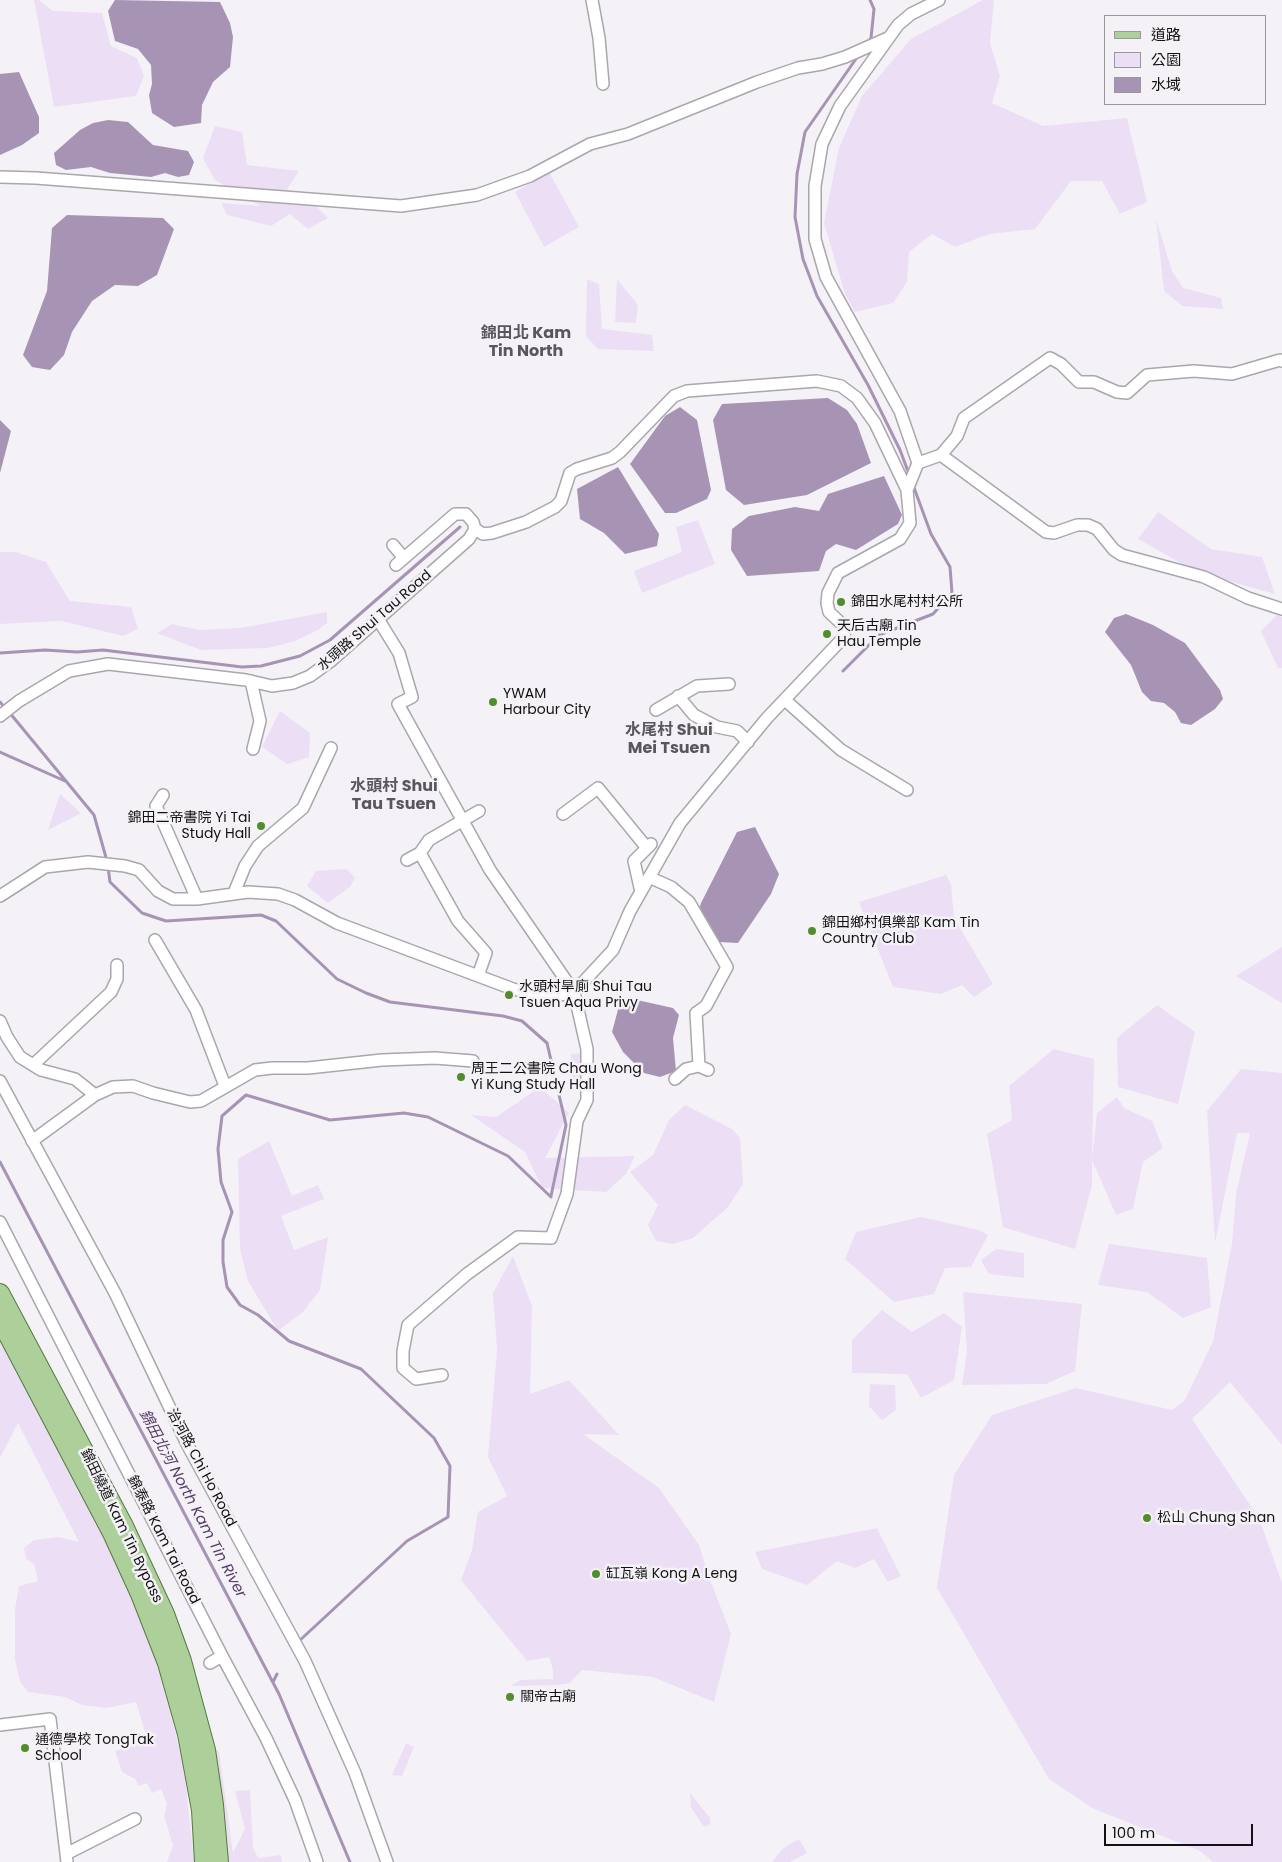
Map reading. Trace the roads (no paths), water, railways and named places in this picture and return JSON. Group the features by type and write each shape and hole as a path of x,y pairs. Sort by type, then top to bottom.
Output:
{"main road":[{"name":"錦田繞道 Kam Tin Bypass","path":"0,1293 124,1526 165,1614 182,1661 206,1750 214,1804 218,1862"},
{"name":"錦田繞道 Kam Tin Bypass","path":"0,1320 112,1533 140,1594 168,1663 187,1734 201,1810 204,1862"}],"street":[{"path":"592,0 599,38 602,84"},
{"path":"907,490 916,468 900,411 826,277 814,239 814,186 822,144 840,106 898,24 915,5 939,0"},
{"path":"0,177 36,178 401,206 458,198 477,195 530,176 590,144 628,134 757,82 798,68 822,64 888,38"},
{"path":"916,468 940,455 957,436 964,418 1015,385 1050,358 1061,364 1079,382 1094,382 1117,392 1127,393 1148,375 1194,371 1232,374 1282,361"},
{"path":"0,896 45,867 88,862 125,866 139,870 158,891 168,897 197,899 234,893 266,892 284,896 338,923 478,976 534,994 561,995 574,992 613,950 641,892 680,822 785,700 838,645 846,632 845,627 829,612 827,603 828,593 838,573 900,539 910,523 907,490 875,423 857,398 841,386 817,381 686,391 674,396 612,458 570,473 561,501 555,507 526,522 492,533 483,534 475,530"},
{"path":"940,455 1046,532 1054,533 1077,525 1088,525 1097,529 1114,550 1122,555 1204,577 1248,598 1282,609"},
{"name":"水頭路 Shui Tau Road","path":"1,716 19,701 69,671 108,664 251,681 272,686 293,683 310,676 469,539 475,530 473,522 466,514 455,514 400,561 393,545"},
{"path":"378,619 400,653 412,697 398,704 490,870 574,992 587,1049 587,1100 576,1121 567,1194 551,1238 518,1237 467,1274 408,1325 403,1351 403,1368 416,1379 442,1375"},
{"path":"251,681 260,721 253,749"},
{"path":"656,710 697,686 729,684"},
{"path":"678,696 694,715 717,727 736,731 748,742"},
{"path":"785,700 841,750 907,790"},
{"path":"234,893 245,866 258,846 303,808 330,748"},
{"path":"563,814 598,788 649,846 634,861 641,892"},
{"path":"163,795 156,806 197,899"},
{"path":"407,860 420,853 430,840 479,811"},
{"path":"420,853 458,921 486,953 478,976"},
{"path":"649,877 671,887 688,902 727,967 706,1006 696,1013 704,1068 686,1069 675,1079"},
{"path":"155,940 196,1010 225,1086"},
{"path":"33,1065 111,992 117,979 117,965"},
{"path":"0,1021 7,1038 20,1057 41,1070 75,1079 95,1095"},
{"path":"32,1142 95,1095 113,1087 133,1086 190,1102 201,1101 255,1070 308,1068 382,1060 426,1058 473,1061"},
{"name":"治河路 Chi Ho Road","path":"0,1081 115,1294 187,1444 305,1661 355,1773 387,1862"},
{"name":"錦泰路 Kam Tai Road","path":"0,1222 222,1656 266,1738 295,1800 316,1862"},
{"path":"210,1663 222,1656"},
{"path":"0,1725 50,1719 67,1858 135,1819"}],"water":[{"path":"115,0 220,2 230,23 233,37 230,67 213,82 202,105 201,123 174,127 152,113 149,95 152,84 151,65 138,49 115,41 108,11"},
{"path":"19,72 39,117 39,133 22,145 0,155 0,74"},
{"path":"108,120 128,122 153,145 188,151 194,162 189,175 178,177 165,173 151,177 110,173 91,167 66,170 56,165 54,153 80,130 93,123"},
{"path":"67,215 163,218 174,229 157,275 138,286 115,285 92,301 72,332 64,355 50,370 32,367 23,355 47,291 52,228"},
{"path":"828,398 847,410 857,424 871,463 807,495 744,505 726,490 713,420 722,404"},
{"path":"680,407 697,420 711,490 707,499 676,513 665,513 630,464 665,416"},
{"path":"0,420 11,431 0,473"},
{"path":"618,467 659,534 657,546 625,554 604,533 580,519 577,489"},
{"path":"884,476 902,515 898,524 856,550 836,544 826,551 819,571 747,576 731,550 732,529 749,516 795,507 819,511 828,494"},
{"path":"1126,614 1153,625 1185,643 1220,690 1223,699 1215,709 1191,725 1181,723 1175,712 1164,703 1151,701 1142,692 1131,665 1105,632 1114,618"},
{"path":"755,827 779,874 771,894 738,943 719,942 699,910 701,903 737,832"},
{"path":"637,1000 673,1008 679,1015 673,1038 676,1071 660,1077 644,1073 623,1052 612,1032 619,1006"}],"waterway":[{"path":"867,43 871,38 874,9 870,0"},
{"path":"858,56 805,132 797,174 795,217 803,259 817,296 868,385 900,450 909,474"},
{"path":"843,671 879,635 933,614 952,593 950,567 931,534 913,485"},
{"path":"0,653 45,650 77,652 103,650 242,667 261,666 300,656 330,640 460,527"},
{"path":"0,702 5,708"},
{"path":"9,712 94,815 107,861"},
{"path":"0,752 65,781"},
{"path":"108,867 110,882 142,913 166,921 261,915 276,921 337,979 366,993 390,1002 503,1016 522,1021 547,1043 566,1125 551,1196"},
{"path":"298,1642 407,1541 448,1517 450,1466 434,1438 361,1369 289,1341 258,1315 240,1305 227,1287 223,1262 223,1240 232,1212 221,1182 218,1149 222,1116 246,1095 330,1120 404,1113 428,1117 508,1156 551,1197"},
{"name":"錦田北河 North Kam Tin River","path":"0,1162 279,1694 350,1862"},
{"name":"錦田北河 North Kam Tin River","path":"273,1682 277,1674"}],"place":[{"name":"錦田水尾村村公所","path":"841,602"},
{"name":"天后古廟 Tin Hau Temple","path":"827,634"},
{"name":"YWAM Harbour City","path":"493,702"},
{"name":"錦田二帝書院 Yi Tai Study Hall","path":"261,826"},
{"name":"錦田鄉村俱樂部 Kam Tin Country Club","path":"812,931"},
{"name":"水頭村旱廁 Shui Tau Tsuen Aqua Privy","path":"509,995"},
{"name":"周王二公書院 Chau Wong Yi Kung Study Hall","path":"461,1077"},
{"name":"松山 Chung Shan","path":"1147,1518"},
{"name":"缸瓦嶺 Kong A Leng","path":"596,1574"},
{"name":"關帝古廟","path":"510,1697"},
{"name":"通德學校 TongTak School","path":"25,1748"}],"district":[{"name":"錦田北 Kam Tin North","path":"526,343"},
{"name":"水尾村 Shui Mei Tsuen","path":"669,740"},
{"name":"水頭村 Shui Tau Tsuen","path":"394,796"}]}
